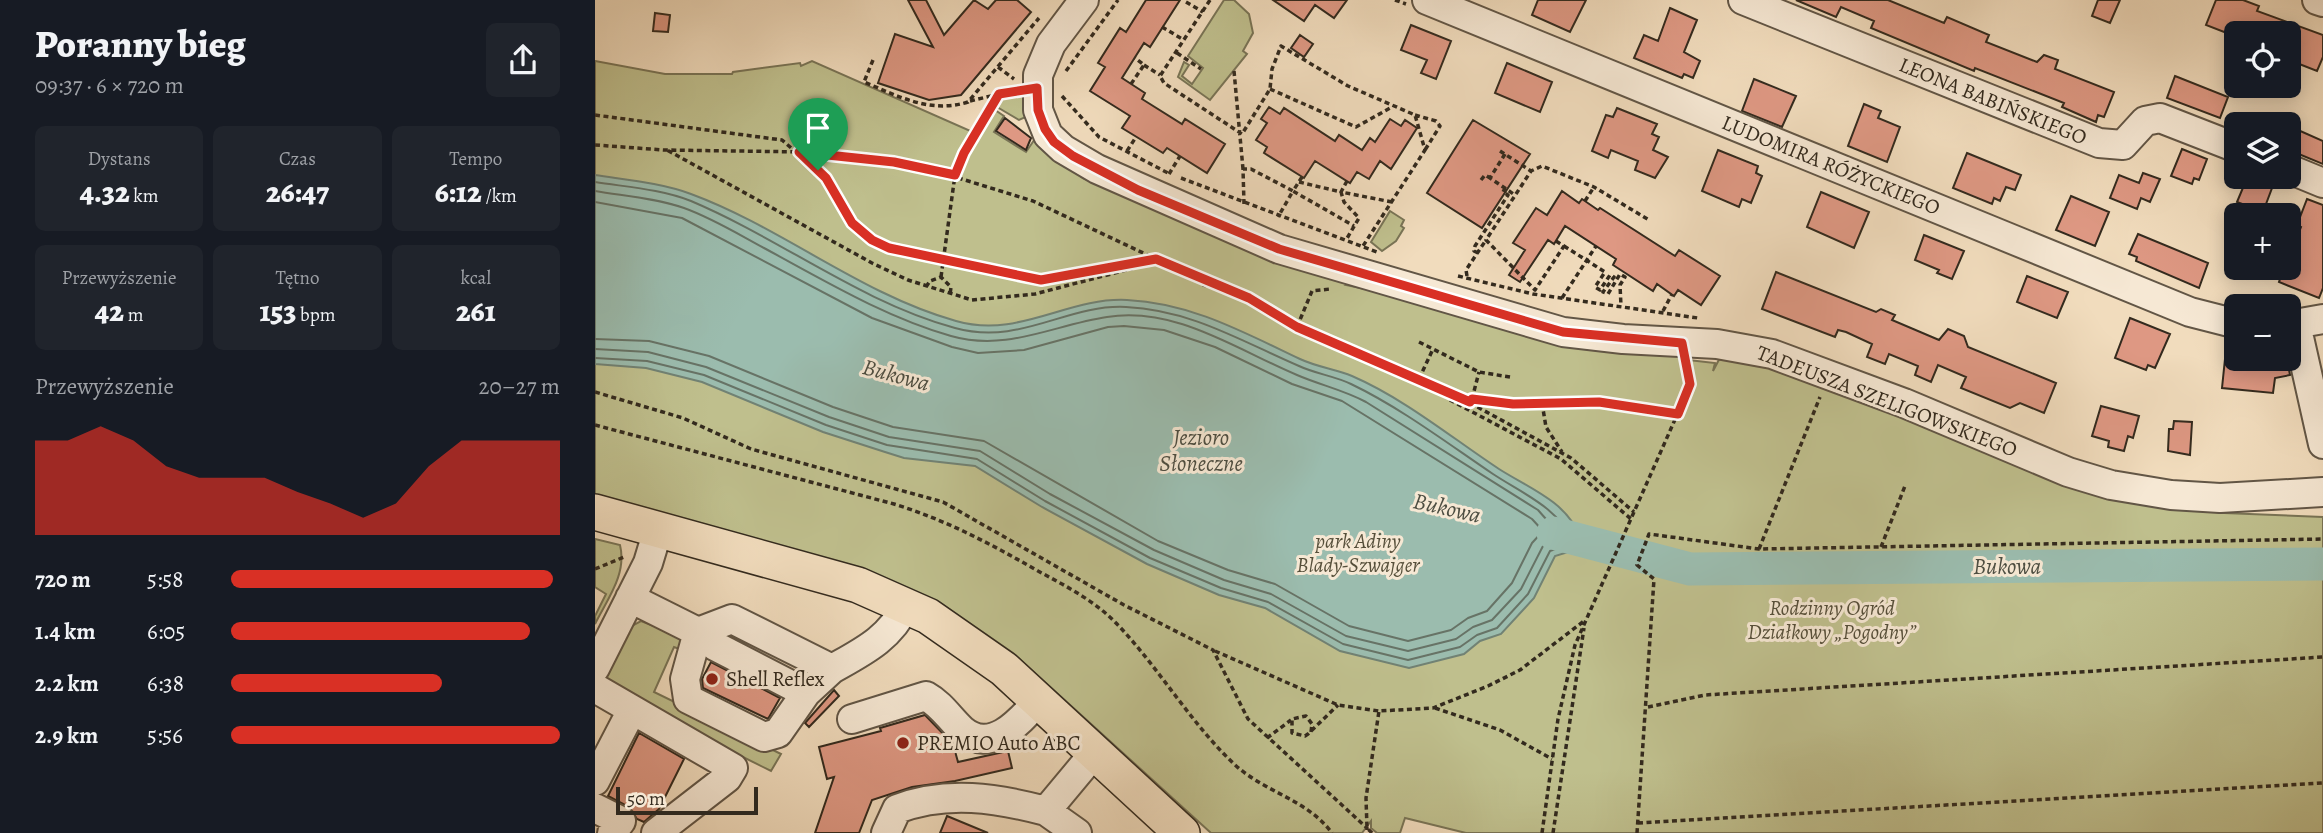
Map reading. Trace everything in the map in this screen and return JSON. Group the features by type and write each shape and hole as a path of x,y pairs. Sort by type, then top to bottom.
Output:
{"main road":[{"path":"595,512 858,585 906,606 963,638 1039,700 1182,833"},
{"path":"1124,777 1192,833"}],"street":[{"name":"TADEUSZA SZELIGOWSKIEGO","path":"1084,0 1044,58 1032,88 1045,129 1054,142 1073,156 1138,190 1279,249 1563,332 1728,345 1772,354 1904,403 2068,472 2111,485 2171,495 2220,498 2323,492"},
{"name":"LUDOMIRA RÓŻYCKIEGO","path":"1427,0 2190,312 2224,321"},
{"name":"LEONA BABIŃSKIEGO","path":"1743,0 2099,143 2123,145 2145,121 2160,118 2224,143"},
{"path":"2317,0 2323,2"},
{"path":"2301,175 2323,184"},
{"path":"2303,323 2323,444"},
{"path":"595,668 648,563 658,530"},
{"path":"630,598 705,630 715,646 818,681"},
{"path":"705,630 685,679 688,699 764,737 778,733 818,681 877,644 899,621 906,606"},
{"path":"595,688 733,768 727,779 656,833"},
{"path":"852,719 926,696 938,703 963,730 976,738 990,740 1005,732 1039,700"},
{"path":"595,781 632,710"},
{"path":"1046,811 1096,751"},
{"path":"886,833 897,809 912,803 949,798 994,798 1046,811 1077,833"},
{"path":"595,808 626,829"}],"path":[{"path":"1062,76 1118,0"},
{"path":"1160,75 1210,0"},
{"path":"1187,2 1203,12"},
{"path":"968,102 1046,10"},
{"path":"1163,27 1184,40"},
{"path":"1242,134 1271,89 1272,69 1281,46 1311,66 1392,107 1436,121 1440,126 1363,246"},
{"path":"1176,52 1201,69"},
{"path":"1135,58 1160,75 1164,83 1242,134"},
{"path":"873,60 864,82 921,105 952,107 1032,88"},
{"path":"1131,84 1144,65"},
{"path":"998,67 1032,88"},
{"path":"1234,71 1242,134 1244,204"},
{"path":"1271,89 1356,127 1392,107"},
{"path":"941,277 955,175 964,153 999,94"},
{"path":"595,115 765,135 782,140 826,178 845,214 861,232 889,248 1041,280 1156,259"},
{"path":"1415,115 1425,150"},
{"path":"1128,151 1136,137"},
{"path":"595,145 667,150 799,152 894,162 955,175 1033,201 1156,259 1249,298 1297,327 1443,392 1471,401 1562,452 1634,512"},
{"path":"667,150 833,244 926,287 972,300 1035,294 1149,264 1156,259"},
{"path":"1500,151 1531,171"},
{"path":"1490,178 1505,154"},
{"path":"1169,174 1180,156"},
{"path":"1467,276 1466,270 1531,171 1542,166 1594,187 1649,220"},
{"path":"1244,169 1251,169 1355,226"},
{"path":"1481,180 1485,175 1515,195"},
{"path":"1278,217 1302,177"},
{"path":"1341,192 1347,181"},
{"path":"1299,182 1392,202"},
{"path":"1585,201 1594,187"},
{"path":"1478,253 1474,251 1475,246 1508,195 1503,192 1506,188"},
{"path":"1341,192 1345,202 1360,218 1346,240"},
{"path":"764,203 768,196"},
{"path":"1486,240 1534,292 1563,246"},
{"path":"1556,241 1605,272 1595,287 1600,290 1611,275 1614,277 1604,292 1608,294 1620,274 1626,275 1620,285 1621,306"},
{"path":"1562,298 1595,246"},
{"path":"926,287 930,281 941,277"},
{"path":"941,277 951,287 950,295"},
{"path":"1204,287 1206,279"},
{"path":"1297,327 1311,294"},
{"path":"1663,311 1672,294"},
{"path":"1419,342 1470,365 1479,372 1488,371 1510,377"},
{"path":"1542,833 1565,678 1586,620 1690,384 1682,343"},
{"path":"1418,379 1433,349"},
{"path":"1471,401 1479,372"},
{"path":"595,392 683,418 751,449 943,502 1124,605 1213,650 1338,705 1379,711 1433,708 1520,670 1586,620"},
{"path":"1443,392 1447,399 1560,459 1631,519"},
{"path":"1759,549 1820,397"},
{"path":"1471,401 1513,404 1599,402 1678,414"},
{"path":"1542,403 1544,421 1562,452"},
{"path":"595,425 894,504 935,517 1007,554 1097,607 1140,650 1233,763 1257,782 1310,810 1332,833"},
{"path":"1550,434 1556,431"},
{"path":"1881,547 1905,486"},
{"path":"1637,833 1648,707 1654,579 1637,565 1649,534 1759,549 2323,540"},
{"path":"595,569 626,556"},
{"path":"1553,833 1586,620"},
{"path":"1213,650 1241,709 1267,738 1372,833"},
{"path":"1648,707 1705,695 2323,657"},
{"path":"1292,719 1290,726 1294,735 1301,737 1311,732 1338,705"},
{"path":"1433,708 1500,730 1553,759"},
{"path":"1367,831 1366,798 1379,711"},
{"path":"1267,738 1292,719 1306,716 1312,724 1311,732"},
{"path":"1638,823 2323,783"}],"green space":[{"path":"1224,0 1234,0 1249,14 1253,33 1243,51 1247,54 1210,100 1178,77 1184,62 1189,65 1182,76 1192,84 1203,68 1188,56"},
{"path":"595,61 665,74 732,74 800,63 801,66 812,61 977,134 1001,97 1025,91 1028,116 1019,120 997,107 995,110 1004,116 994,132 1026,152 1037,136 1050,152 1083,178 1349,283 1346,285 1678,353 1680,359 1715,363 1713,371 1722,354 1797,377 2135,502 2224,513 2323,517 2323,833 1466,833 1405,818 1400,833 1377,833 1371,828 1371,821 1362,833 1211,833 1013,653 939,602 864,570 595,497"},
{"path":"1390,211 1404,220 1401,226 1404,228 1396,241 1382,251 1371,242"},
{"path":"595,539 620,545 621,566 615,586 595,624 595,616 606,594 595,587"},
{"path":"641,621 685,638 685,651 674,647 654,692 781,754 771,771 597,684 624,630"}],"water":[{"name":"Jezioro Słoneczne","path":"595,175 656,184 691,194 758,224 887,295 956,321 1001,325 1084,305 1127,300 1173,307 1216,320 1306,362 1352,376 1391,396 1499,469 1555,503 1578,533 1597,541 1594,550 1581,548 1555,556 1534,598 1501,634 1480,641 1464,654 1409,668 1340,651 1265,608 1219,595 1147,564 1042,507 975,466 904,458 823,432 702,382 646,368 595,364"}],"building":[{"path":"908,0 926,0 944,35 974,0 988,9 996,0 1017,0 1031,12 961,95 929,100 878,83 895,34 933,47"},
{"path":"1146,0 1180,0 1150,47 1144,43 1122,78 1145,93 1142,99 1182,124 1185,119 1225,144 1207,173 1167,148 1163,153 1122,128 1130,116 1090,91 1105,67 1098,63 1120,28 1126,32"},
{"path":"1273,0 1347,0 1334,18 1315,5 1304,21"},
{"path":"1538,0 1586,0 1570,32 1532,15"},
{"path":"1796,0 1888,0 1944,23 1947,17 1989,35 1986,42 2037,62 2044,55 2058,60 2055,69 2114,92 2104,117 2098,115 2096,122 2062,107 2064,103 1975,68 1974,71 1871,28 1874,21 1841,7 1836,17"},
{"path":"2098,0 2120,0 2110,23 2092,16"},
{"path":"2216,0 2243,0 2259,6 2257,11 2284,21 2224,21 2224,32 2206,25"},
{"path":"1670,8 1697,20 1684,52 1700,61 1693,78 1684,74 1682,78 1634,58 1644,35 1658,41"},
{"path":"655,13 670,15 668,32 653,31"},
{"path":"1411,25 1451,41 1436,79 1421,73 1427,60 1401,50"},
{"path":"2301,27 2323,35 2323,57 2317,71 2301,65"},
{"path":"1300,35 1313,44 1304,57 1291,48"},
{"path":"1507,63 1552,82 1540,112 1495,93"},
{"path":"2175,76 2228,98 2220,118 2167,98"},
{"path":"1754,79 1796,96 1782,127 1742,111"},
{"path":"1864,104 1881,111 1878,118 1900,127 1887,162 1848,146"},
{"path":"1269,107 1280,114 1284,108 1335,141 1339,135 1362,150 1370,138 1375,142 1390,119 1401,126 1405,120 1417,128 1391,169 1380,161 1369,179 1357,172 1350,183 1315,161 1304,178 1264,153 1267,147 1256,140 1267,123 1261,119"},
{"path":"1617,108 1657,124 1652,134 1659,137 1653,150 1668,157 1655,178 1635,170 1638,161 1611,150 1608,158 1592,151 1606,115 1613,117"},
{"path":"1005,118 1031,138 1026,150 996,131"},
{"path":"1473,120 1530,154 1482,228 1427,193"},
{"path":"2301,131 2323,141 2323,164 2301,155"},
{"path":"2182,149 2207,159 2199,180 2194,178 2192,184 2171,176"},
{"path":"1718,150 1758,166 1756,173 1762,176 1751,203 1742,199 1739,207 1702,191"},
{"path":"1967,153 2021,175 2015,190 2006,187 2000,201 1994,198 1992,204 1953,188"},
{"path":"2143,173 2160,179 2150,202 2141,198 2137,209 2110,198 2119,175 2139,183"},
{"path":"2242,189 2272,189 2266,203 2237,202"},
{"path":"1562,191 1579,203 1582,199 1598,210 1600,208 1675,256 1679,250 1720,276 1701,305 1678,290 1674,296 1657,284 1653,291 1613,265 1616,259 1565,226 1554,244 1548,240 1520,282 1509,275 1525,250 1513,243 1536,208 1547,215"},
{"path":"1821,192 1869,212 1854,248 1807,227"},
{"path":"2071,196 2109,212 2095,246 2056,230"},
{"path":"2307,199 2323,205 2323,288 2319,298 2279,282 2301,280 2301,215"},
{"path":"2138,234 2208,263 2199,288 2136,261 2137,257 2129,254"},
{"path":"1924,235 1964,251 1952,279 1915,260"},
{"path":"1776,272 1876,312 1881,309 1895,315 1892,320 1939,340 1948,329 1964,336 1968,347 2056,383 2044,413 2020,403 2010,408 1961,388 1966,377 1938,365 1931,382 1915,375 1918,366 1889,354 1885,364 1867,357 1872,344 1846,332 1838,330 1835,337 1762,309"},
{"path":"2027,276 2068,292 2057,318 2017,302"},
{"path":"2130,318 2170,334 2155,368 2148,365 2146,370 2115,358"},
{"path":"2224,369 2224,371 2289,371 2290,375 2275,378 2273,393 2222,388"},
{"path":"2101,406 2139,416 2133,438 2128,436 2124,451 2108,447 2109,441 2092,436"},
{"path":"2174,421 2192,422 2190,455 2168,451 2169,429 2173,429"},
{"path":"711,662 780,698 768,719 703,688 702,679"},
{"path":"834,690 839,696 809,727 805,723"},
{"path":"925,715 953,744 958,762 1008,751 1012,768 955,781 912,787 872,800 859,833 815,833 834,777 827,779 819,747 881,731 880,728"},
{"path":"639,733 684,759 659,809 644,822 637,819 629,807 608,796"},
{"path":"947,816 988,833 940,833"}],"waterway":[{"name":"Bukowa","path":"1553,533 1690,569 2323,564"}],"place":[{"name":"Shell Reflex","path":"712,679"},
{"name":"PREMIO Auto ABC","path":"903,743"}],"route":[{"path":"1037,88 1041,121 1054,142 1085,163 1138,190 1297,256 1493,313 1563,332 1682,343 1689,367 1690,384 1678,414 1641,406 1599,402 1513,404 1472,399 1470,402 1340,343 1297,327 1249,298 1156,259 1058,278 1032,280 889,248 872,240 852,223 833,188 818,170 799,152 894,162 955,175 964,153 999,94 1037,88"}],"park label":[{"name":"park Adiny Blady-Szwajger","path":"1358,553"},
{"name":"Rodzinny Ogród Działkowy „Pogodny”","path":"1832,620"}]}
